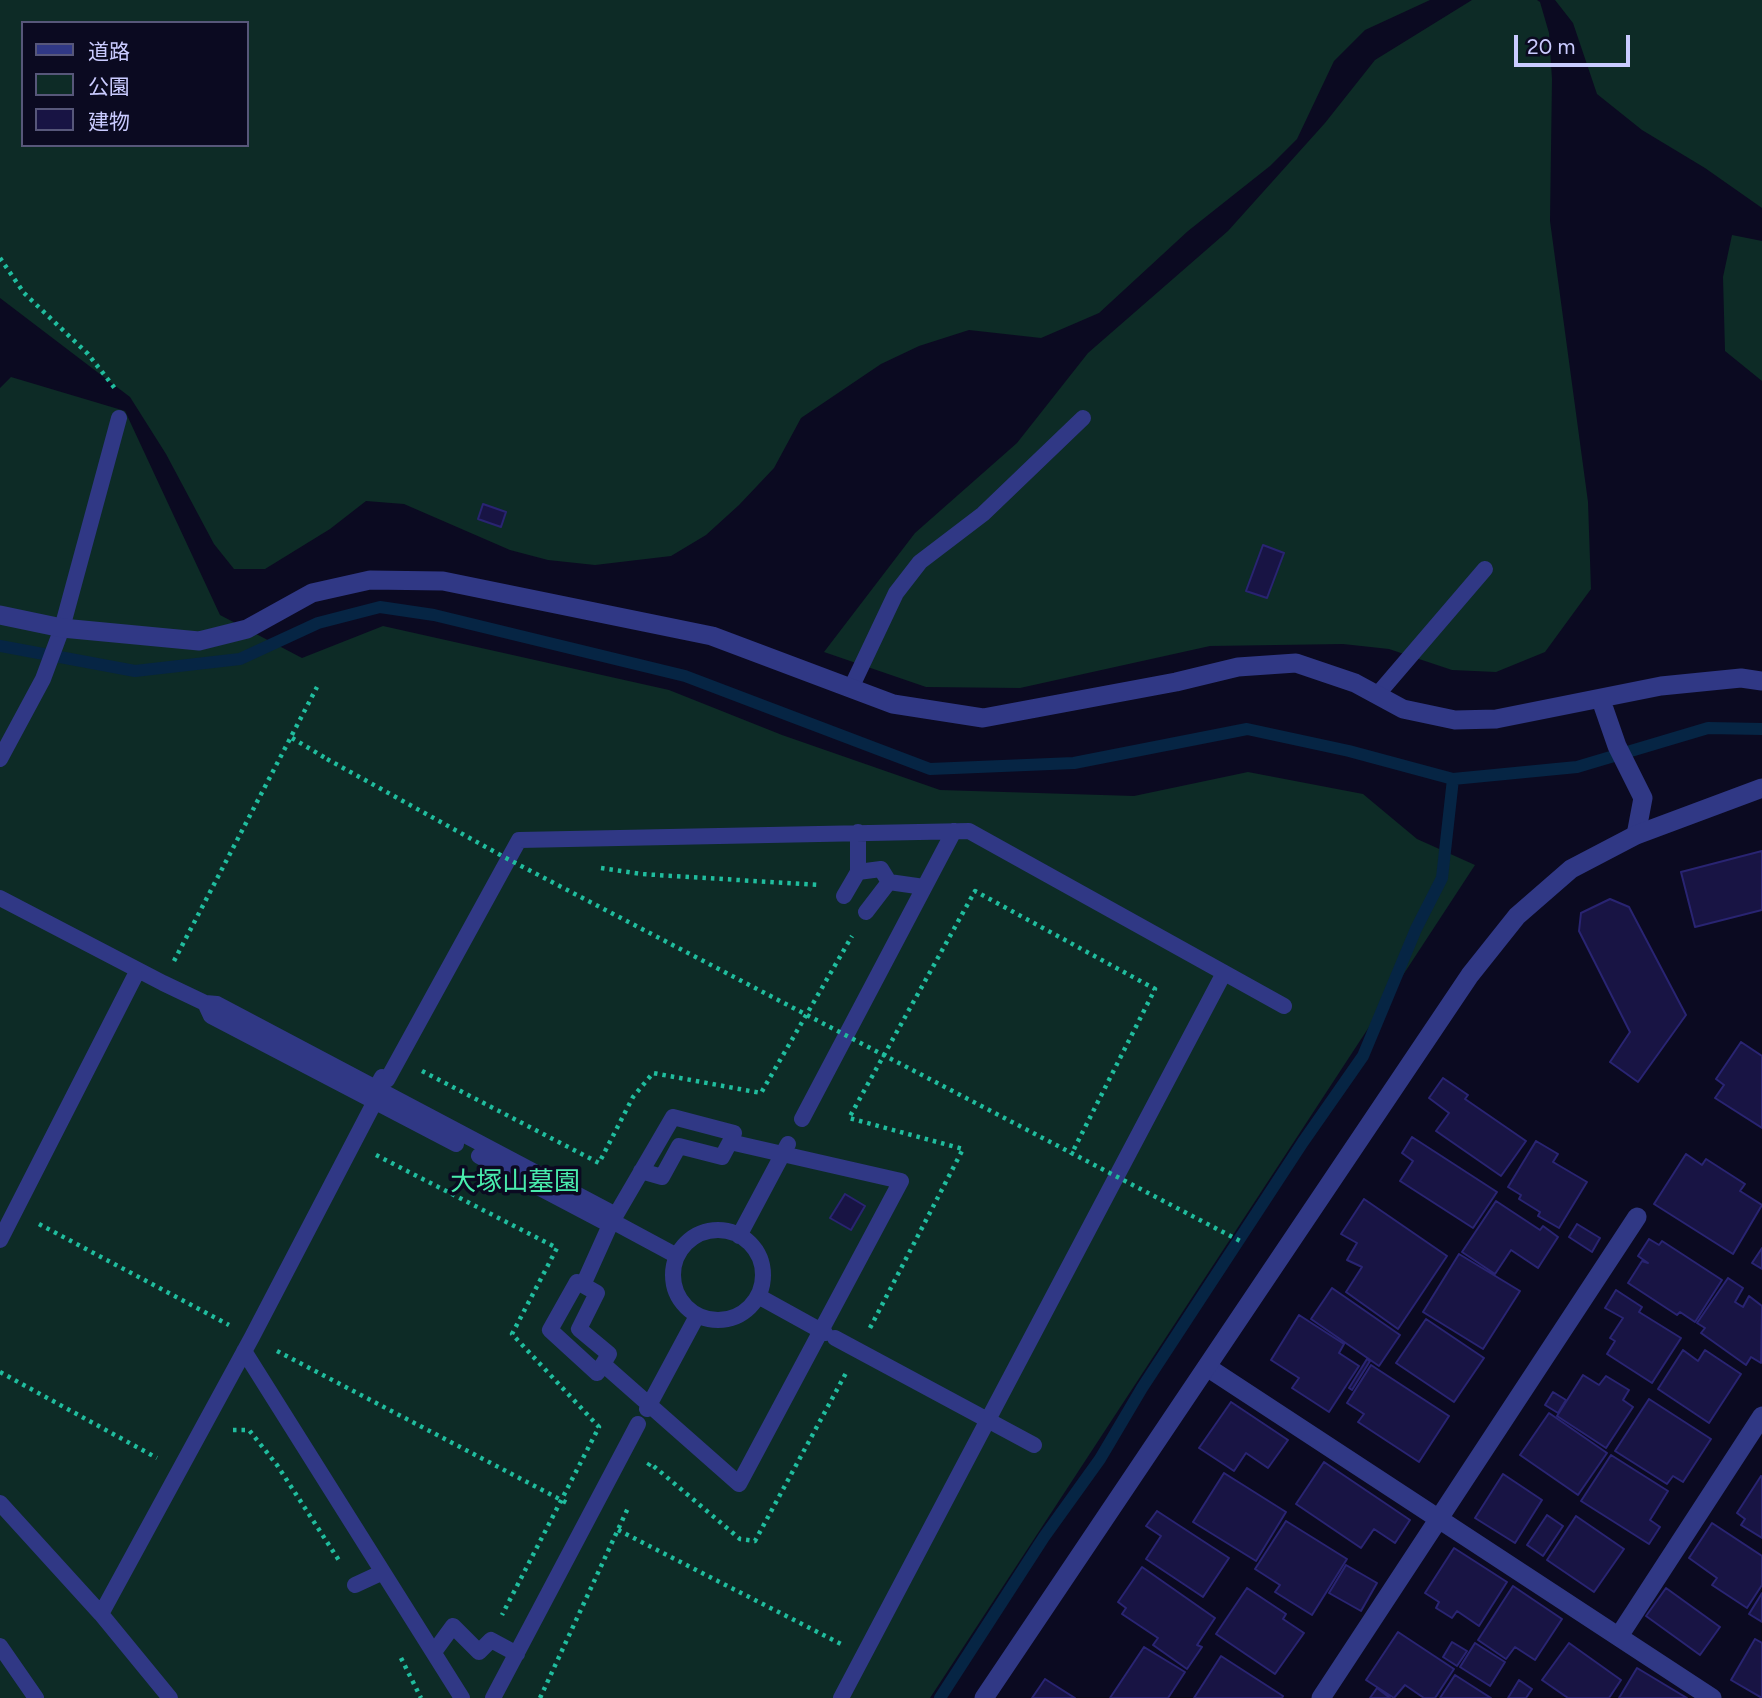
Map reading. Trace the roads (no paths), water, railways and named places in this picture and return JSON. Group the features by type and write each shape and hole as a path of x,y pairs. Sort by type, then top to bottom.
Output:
{"street":[{"path":"0,615 62,628 199,641 247,629 312,593 370,580 443,581 712,636 893,704 983,718 1176,682 1238,667 1296,663 1355,682 1404,709 1455,720 1496,719 1601,700 1661,685 1741,678 1762,681"},
{"path":"1601,700 1617,746 1643,798 1636,835"},
{"path":"985,1698 1469,975 1517,916 1571,869 1636,835 1762,788"},
{"path":"1321,1698 1437,1517 1637,1217"},
{"path":"1207,1367 1712,1698"},
{"path":"1619,1636 1762,1416"}],"lane":[{"path":"0,759 45,675 62,628 119,418"},
{"path":"850,688 896,593 920,562 983,514 1083,418"},
{"path":"1377,695 1485,569"},
{"path":"802,1119 954,831"},
{"path":"376,1088 382,1077 387,1080 519,839 969,831 1284,1006"},
{"path":"844,896 858,872 858,832"},
{"path":"858,872 881,869 889,882"},
{"path":"889,882 924,887"},
{"path":"866,912 889,882"},
{"path":"0,898 163,984 205,1003 217,1004 292,1051 677,1256"},
{"path":"0,1240 138,970"},
{"path":"841,1698 1224,973"},
{"path":"292,1051 376,1088 460,1140"},
{"path":"101,1614 248,1345 371,1109"},
{"path":"583,1285 613,1220 641,1171 673,1117 734,1133 722,1157 680,1146 662,1177 641,1171"},
{"path":"603,1364 648,1407 739,1484 827,1334 901,1181 785,1149 730,1142"},
{"path":"739,1236 785,1149"},
{"path":"715,1229 739,1236 749,1242 759,1255 763,1273 758,1296 752,1306 738,1316 718,1321 697,1316 681,1303 673,1287 673,1266 677,1256 693,1237 715,1229"},
{"path":"578,1282 597,1293 579,1329 609,1354 603,1364 597,1373 550,1330 578,1282"},
{"path":"758,1296 1034,1445"},
{"path":"648,1407 697,1316"},
{"path":"248,1345 383,1572 463,1698"},
{"path":"493,1698 638,1424"},
{"path":"0,1503 101,1614 170,1698"},
{"path":"355,1585 383,1572"},
{"path":"434,1652 453,1626 480,1651 492,1636 517,1654"},
{"path":"0,1646 36,1698"}],"waterway":[{"path":"0,646 135,671 240,659 318,623 380,607 434,615 685,676 930,769 1074,763 1247,729 1349,751 1453,779 1577,767 1708,728 1762,729"},
{"path":"940,1698 1044,1537 1100,1459 1142,1388 1303,1142 1363,1056 1416,929 1442,878 1453,779"}],"park label":[{"name":"大塚山墓園","path":"515,1182"}]}
